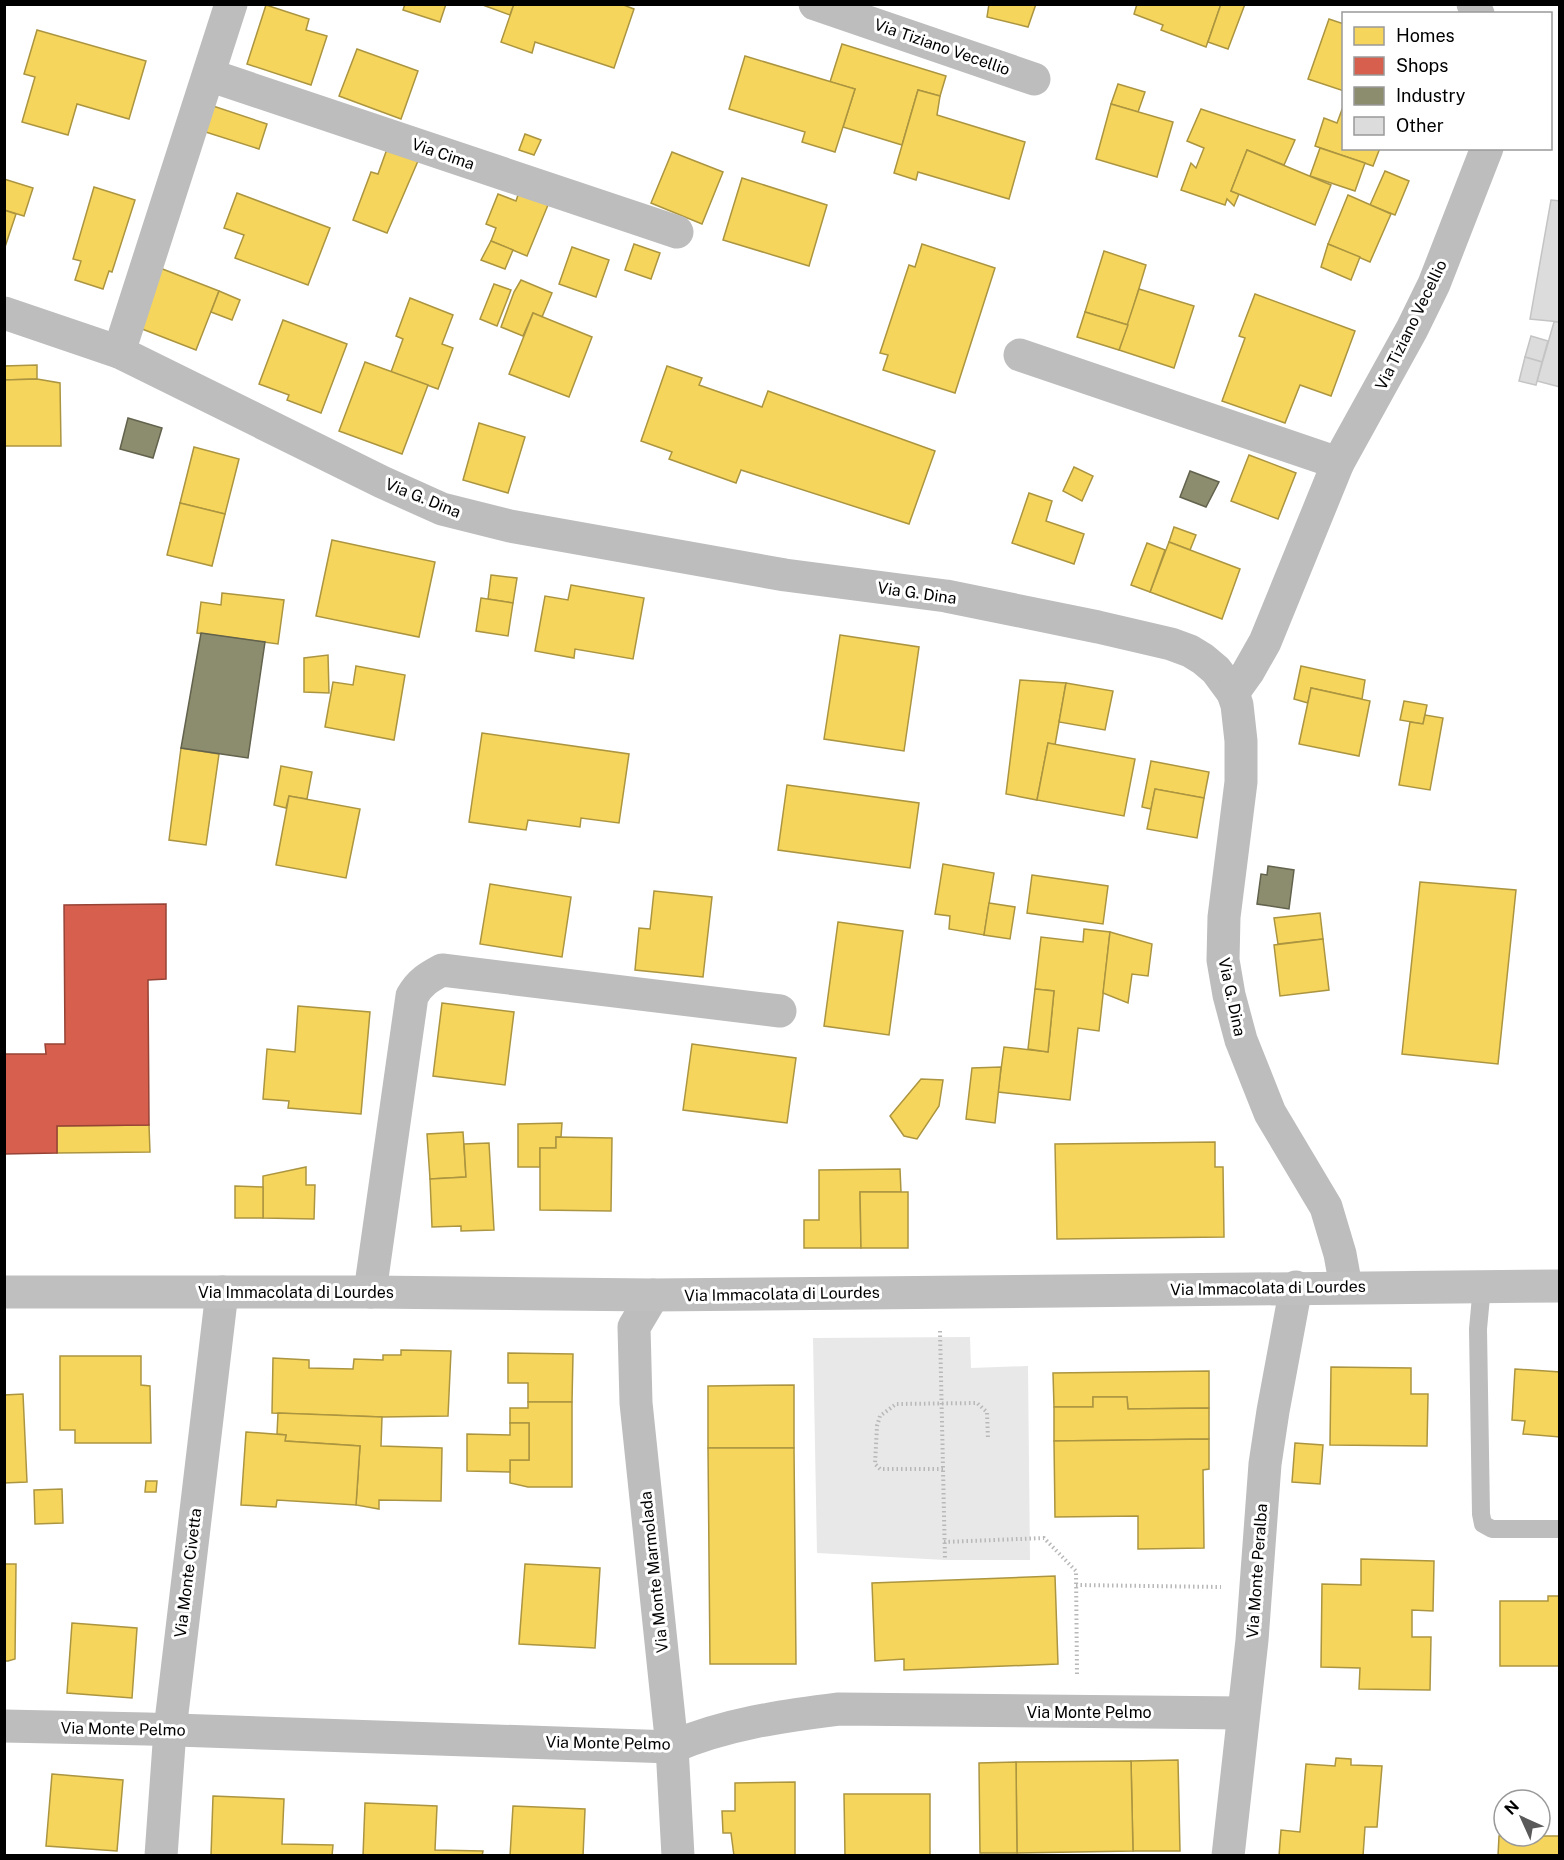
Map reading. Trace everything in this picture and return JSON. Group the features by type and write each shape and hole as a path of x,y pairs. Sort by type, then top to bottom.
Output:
{"main road":[{"name":"Via Immacolata di Lourdes","path":"4,1292 653,1295 1560,1286"}],"street":[{"path":"119,352 231,4"},
{"name":"Via Tiziano Vecellio","path":"815,4 1034,79"},
{"name":"Via Cima","path":"209,75 677,232"},
{"name":"Via Tiziano Vecellio","path":"1233,693 1248,672 1264,642 1338,463 1412,330 1434,284 1485,150"},
{"name":"Via G. Dina","path":"4,313 119,352 372,477 442,509 510,526 785,575 946,596 1098,627 1171,644 1190,651 1216,670 1233,693 1237,705 1241,741 1241,782 1224,917 1223,960 1240,1040 1270,1113 1326,1207 1338,1246 1346,1287"},
{"path":"1020,355 1338,463"},
{"path":"370,1292 412,996 418,984 442,970 780,1011"},
{"name":"Via Monte Peralba","path":"1228,1856 1252,1640 1265,1464 1272,1411 1296,1287"},
{"name":"Via Monte Civetta","path":"160,1856 170,1730 222,1292"},
{"name":"Via Monte Marmolada","path":"653,1295 634,1327 636,1403 672,1747 678,1856"},
{"name":"Via Monte Pelmo","path":"4,1726 672,1747 714,1731 779,1716 839,1709 1243,1713"}],"lane":[{"path":"1482,1286 1478,1329 1481,1514 1484,1524 1492,1529 1560,1529"}],"path":[{"path":"940,1331 945,1560"},
{"path":"943,1469 880,1469 875,1464 877,1426 880,1416 896,1404 977,1403 987,1412 988,1440"},
{"path":"944,1542 1044,1538 1076,1571 1077,1678"},
{"path":"1076,1585 1223,1587"}],"shaded area":[{"path":"970,1337 971,1368 1028,1366 1030,1560 945,1560 817,1553 813,1338"}],"building: Homes":[{"path":"405,4 446,4 440,22 403,10"},
{"path":"480,4 514,4 510,15"},
{"path":"514,4 621,4 634,9 614,68 535,42 532,53 501,42"},
{"path":"989,4 1036,4 1028,27 987,17"},
{"path":"1137,4 1221,4 1206,47 1161,30 1163,25 1134,14"},
{"path":"1221,4 1245,4 1228,49 1208,42"},
{"path":"266,5 309,19 306,30 327,36 311,85 247,64"},
{"path":"1329,19 1342,23 1342,90 1308,79"},
{"path":"37,30 146,61 129,119 77,104 68,135 22,122 35,77 24,74"},
{"path":"842,44 946,76 940,96 918,90 902,145 843,127 855,89 830,82"},
{"path":"357,49 418,71 401,119 339,96"},
{"path":"745,56 855,89 835,152 802,142 805,132 729,109"},
{"path":"1118,84 1145,92 1138,112 1111,104"},
{"path":"918,90 940,96 937,115 1025,142 1009,199 918,172 916,180 894,173"},
{"path":"201,102 267,124 259,149 193,128"},
{"path":"1111,104 1173,122 1157,177 1096,159"},
{"path":"1201,109 1295,140 1284,165 1247,150 1231,191 1239,194 1234,206 1227,199 1225,205 1181,190 1191,163 1196,168 1204,148 1187,141"},
{"path":"1342,109 1342,150 1379,150 1373,166 1315,146 1324,118 1337,123"},
{"path":"525,134 541,140 534,155 519,150"},
{"path":"1320,148 1365,163 1355,191 1310,176"},
{"path":"387,149 418,161 387,233 353,220 371,172 378,174"},
{"path":"1247,150 1331,185 1315,225 1231,191"},
{"path":"672,152 723,172 702,224 651,203"},
{"path":"1385,171 1409,181 1395,215 1370,205"},
{"path":"742,178 827,205 809,266 723,240"},
{"path":"4,179 33,188 24,216 4,210"},
{"path":"94,187 135,200 112,272 109,271 103,289 75,280 81,261 73,259"},
{"path":"519,192 548,205 527,256 491,241 496,228 486,224 498,194 516,201"},
{"path":"237,193 330,228 308,285 235,258 244,235 224,228"},
{"path":"1348,195 1391,214 1370,262 1328,244"},
{"path":"4,210 16,214 4,250"},
{"path":"491,241 513,250 505,269 481,260"},
{"path":"634,244 660,253 651,279 625,270"},
{"path":"922,244 995,268 955,393 883,370 888,355 880,353 909,265 915,267"},
{"path":"1328,244 1360,257 1351,280 1321,267"},
{"path":"572,247 609,260 596,297 559,284"},
{"path":"1104,251 1146,265 1128,325 1085,312"},
{"path":"160,268 219,291 196,350 137,327"},
{"path":"521,280 552,293 542,317 533,313 523,336 501,327"},
{"path":"494,284 511,290 497,326 480,319"},
{"path":"1139,289 1194,306 1174,368 1119,350"},
{"path":"219,291 240,300 232,320 211,312"},
{"path":"1255,294 1355,331 1331,396 1300,385 1285,423 1222,401 1245,338 1239,336"},
{"path":"410,298 453,315 442,344 453,348 438,389 391,372 403,339 396,336"},
{"path":"1085,312 1128,325 1119,350 1077,337"},
{"path":"533,313 592,337 569,397 509,374"},
{"path":"283,320 347,344 321,413 287,400 289,395 259,384"},
{"path":"365,362 428,385 402,454 339,431"},
{"path":"37,365 37,379 4,380 4,366"},
{"path":"667,366 702,378 699,385 762,407 768,391 935,451 909,524 741,470 736,483 669,459 672,452 641,441"},
{"path":"37,379 60,383 61,446 4,446 4,380"},
{"path":"479,423 525,437 508,493 463,480"},
{"path":"194,447 239,459 225,514 180,503"},
{"path":"1249,455 1296,473 1278,519 1231,501"},
{"path":"1074,467 1093,476 1082,501 1063,491"},
{"path":"1029,493 1052,501 1046,521 1084,534 1074,564 1012,543"},
{"path":"180,503 225,514 212,566 167,555"},
{"path":"1174,527 1196,535 1190,550 1169,542"},
{"path":"332,540 435,562 419,637 316,616"},
{"path":"1169,542 1240,569 1222,619 1150,592"},
{"path":"1147,543 1165,550 1150,592 1131,585"},
{"path":"491,575 517,578 513,603 488,599"},
{"path":"571,585 644,598 633,659 575,649 574,658 535,651 545,596 568,600"},
{"path":"222,593 284,600 278,644 197,633 201,602 221,605"},
{"path":"481,598 513,603 508,636 476,631"},
{"path":"840,635 919,647 904,751 824,739"},
{"path":"328,655 329,693 304,692 304,658"},
{"path":"356,666 405,675 394,740 325,727 333,682 353,685"},
{"path":"1301,666 1365,680 1362,699 1311,688 1308,703 1294,699"},
{"path":"1020,680 1066,683 1055,745 1048,743 1037,800 1006,794"},
{"path":"1066,683 1113,691 1105,730 1059,722"},
{"path":"1311,688 1370,701 1359,756 1299,744"},
{"path":"1404,701 1427,705 1423,724 1400,720"},
{"path":"1425,715 1443,718 1430,790 1399,785 1410,722 1423,724"},
{"path":"482,733 629,754 619,823 581,818 580,827 528,820 526,830 469,822"},
{"path":"1048,743 1135,759 1124,816 1037,800"},
{"path":"181,748 219,754 206,845 169,840"},
{"path":"1151,761 1209,772 1204,798 1155,789 1151,809 1142,807"},
{"path":"281,766 312,772 307,799 289,796 286,808 274,805"},
{"path":"787,785 919,803 910,868 778,850"},
{"path":"1155,789 1204,798 1197,838 1147,829"},
{"path":"289,796 360,809 346,878 276,865"},
{"path":"943,864 994,873 984,935 949,929 950,916 935,914"},
{"path":"1032,875 1108,886 1103,924 1027,913"},
{"path":"1420,882 1516,890 1498,1064 1402,1054"},
{"path":"490,884 571,897 562,957 480,944"},
{"path":"654,891 712,897 703,977 635,970 639,928 650,929"},
{"path":"989,903 1015,907 1010,939 984,935"},
{"path":"1320,913 1323,939 1278,944 1274,918"},
{"path":"838,922 903,931 889,1035 824,1026"},
{"path":"1084,929 1110,932 1099,1031 1078,1028 1070,1100 998,1092 1004,1047 1048,1052 1054,991 1035,989 1041,937 1083,942"},
{"path":"1110,932 1152,944 1148,976 1132,974 1128,1003 1103,993"},
{"path":"1323,939 1329,990 1280,996 1274,945"},
{"path":"1035,989 1054,991 1048,1052 1028,1049"},
{"path":"442,1003 514,1012 505,1085 433,1076"},
{"path":"298,1006 370,1012 361,1114 288,1108 289,1101 263,1099 267,1049 295,1052"},
{"path":"692,1044 796,1058 787,1123 683,1110"},
{"path":"1001,1067 995,1123 966,1119 972,1068"},
{"path":"921,1079 943,1080 939,1106 917,1139 904,1136 890,1116"},
{"path":"562,1123 561,1137 556,1137 556,1148 540,1148 540,1167 518,1167 518,1124"},
{"path":"149,1125 150,1152 57,1153 57,1126"},
{"path":"463,1132 466,1177 430,1179 427,1134"},
{"path":"556,1137 612,1138 611,1211 540,1210 540,1148 556,1148"},
{"path":"1215,1142 1215,1167 1223,1167 1224,1237 1057,1239 1055,1144"},
{"path":"489,1143 494,1230 461,1231 461,1226 432,1227 430,1179 466,1177 464,1144"},
{"path":"306,1167 306,1185 315,1185 314,1219 263,1218 263,1176"},
{"path":"900,1169 901,1192 860,1192 861,1248 804,1248 804,1220 819,1220 819,1170"},
{"path":"235,1186 263,1187 263,1218 235,1218"},
{"path":"860,1192 908,1192 908,1248 861,1248"},
{"path":"401,1350 451,1351 448,1416 382,1417 272,1413 273,1358 309,1360 309,1368 353,1369 354,1359 383,1360 383,1355 401,1355"},
{"path":"508,1353 573,1354 572,1402 528,1402 528,1383 508,1383"},
{"path":"60,1356 141,1356 141,1385 150,1386 151,1443 75,1443 75,1430 60,1430"},
{"path":"1331,1367 1411,1368 1411,1394 1428,1394 1427,1446 1330,1445"},
{"path":"1515,1369 1560,1372 1560,1437 1523,1434 1525,1421 1512,1420"},
{"path":"1209,1371 1209,1408 1128,1409 1127,1397 1093,1397 1093,1407 1054,1407 1053,1373"},
{"path":"794,1385 794,1448 708,1448 708,1386"},
{"path":"23,1394 27,1482 4,1483 4,1395"},
{"path":"1093,1397 1127,1397 1128,1409 1209,1408 1209,1439 1054,1441 1054,1407 1093,1407"},
{"path":"528,1402 572,1402 572,1487 528,1487 510,1483 510,1460 529,1460 529,1423 510,1423 510,1408 528,1408"},
{"path":"278,1413 382,1417 381,1446 442,1448 441,1501 379,1500 379,1509 356,1505 360,1446 285,1441 286,1435 277,1434"},
{"path":"510,1423 529,1423 529,1460 510,1460 510,1472 467,1471 467,1434 510,1435"},
{"path":"246,1432 286,1435 285,1441 360,1446 356,1505 277,1500 276,1507 241,1505"},
{"path":"1209,1439 1209,1469 1203,1470 1204,1548 1138,1549 1138,1516 1055,1517 1054,1441"},
{"path":"1295,1443 1323,1445 1320,1484 1292,1482"},
{"path":"708,1448 794,1448 796,1664 710,1664"},
{"path":"146,1481 157,1481 156,1492 145,1492"},
{"path":"62,1489 63,1523 35,1524 34,1490"},
{"path":"1361,1559 1434,1561 1433,1611 1412,1610 1412,1637 1431,1637 1430,1690 1359,1689 1360,1668 1321,1667 1322,1584 1361,1585"},
{"path":"4,1564 16,1564 15,1659 8,1661 4,1661"},
{"path":"525,1564 600,1568 595,1648 519,1644"},
{"path":"1055,1576 1058,1664 904,1670 904,1659 875,1661 872,1583"},
{"path":"1548,1596 1560,1596 1560,1666 1500,1666 1500,1601 1548,1601"},
{"path":"72,1623 137,1628 132,1698 67,1693"},
{"path":"1336,1758 1351,1759 1351,1765 1382,1766 1377,1827 1365,1827 1363,1856 1279,1856 1281,1830 1300,1832 1306,1764 1335,1766"},
{"path":"1178,1760 1180,1851 1133,1851 1131,1761"},
{"path":"1131,1761 1133,1851 1017,1853 1016,1762"},
{"path":"1016,1762 1017,1853 980,1853 979,1763"},
{"path":"52,1774 123,1780 117,1851 46,1846"},
{"path":"795,1782 795,1856 734,1856 731,1833 723,1833 722,1811 735,1811 735,1783"},
{"path":"844,1794 930,1794 930,1856 845,1856"},
{"path":"213,1796 284,1799 282,1844 333,1845 332,1856 211,1856"},
{"path":"365,1803 437,1806 435,1850 483,1851 482,1856 363,1856"},
{"path":"513,1806 585,1809 583,1856 510,1856"},
{"path":"1552,1836 1560,1836 1560,1856 1498,1856 1498,1848 1552,1848"}],"building: Shops":[{"path":"166,904 166,979 148,980 149,1125 57,1126 57,1153 4,1154 4,1054 46,1054 45,1044 65,1044 64,905"}],"building: Industry":[{"path":"128,418 162,428 153,458 120,449"},
{"path":"1190,471 1219,482 1206,507 1180,497"},
{"path":"201,633 265,642 248,758 181,748"},
{"path":"1268,866 1294,870 1289,909 1257,904 1261,874 1267,875"}],"building: Other":[{"path":"1551,200 1560,201 1560,322 1530,319"},
{"path":"1554,322 1560,322 1560,387 1537,381"},
{"path":"1531,336 1548,341 1542,362 1525,357"},
{"path":"1525,357 1542,362 1536,385 1519,381"}]}
